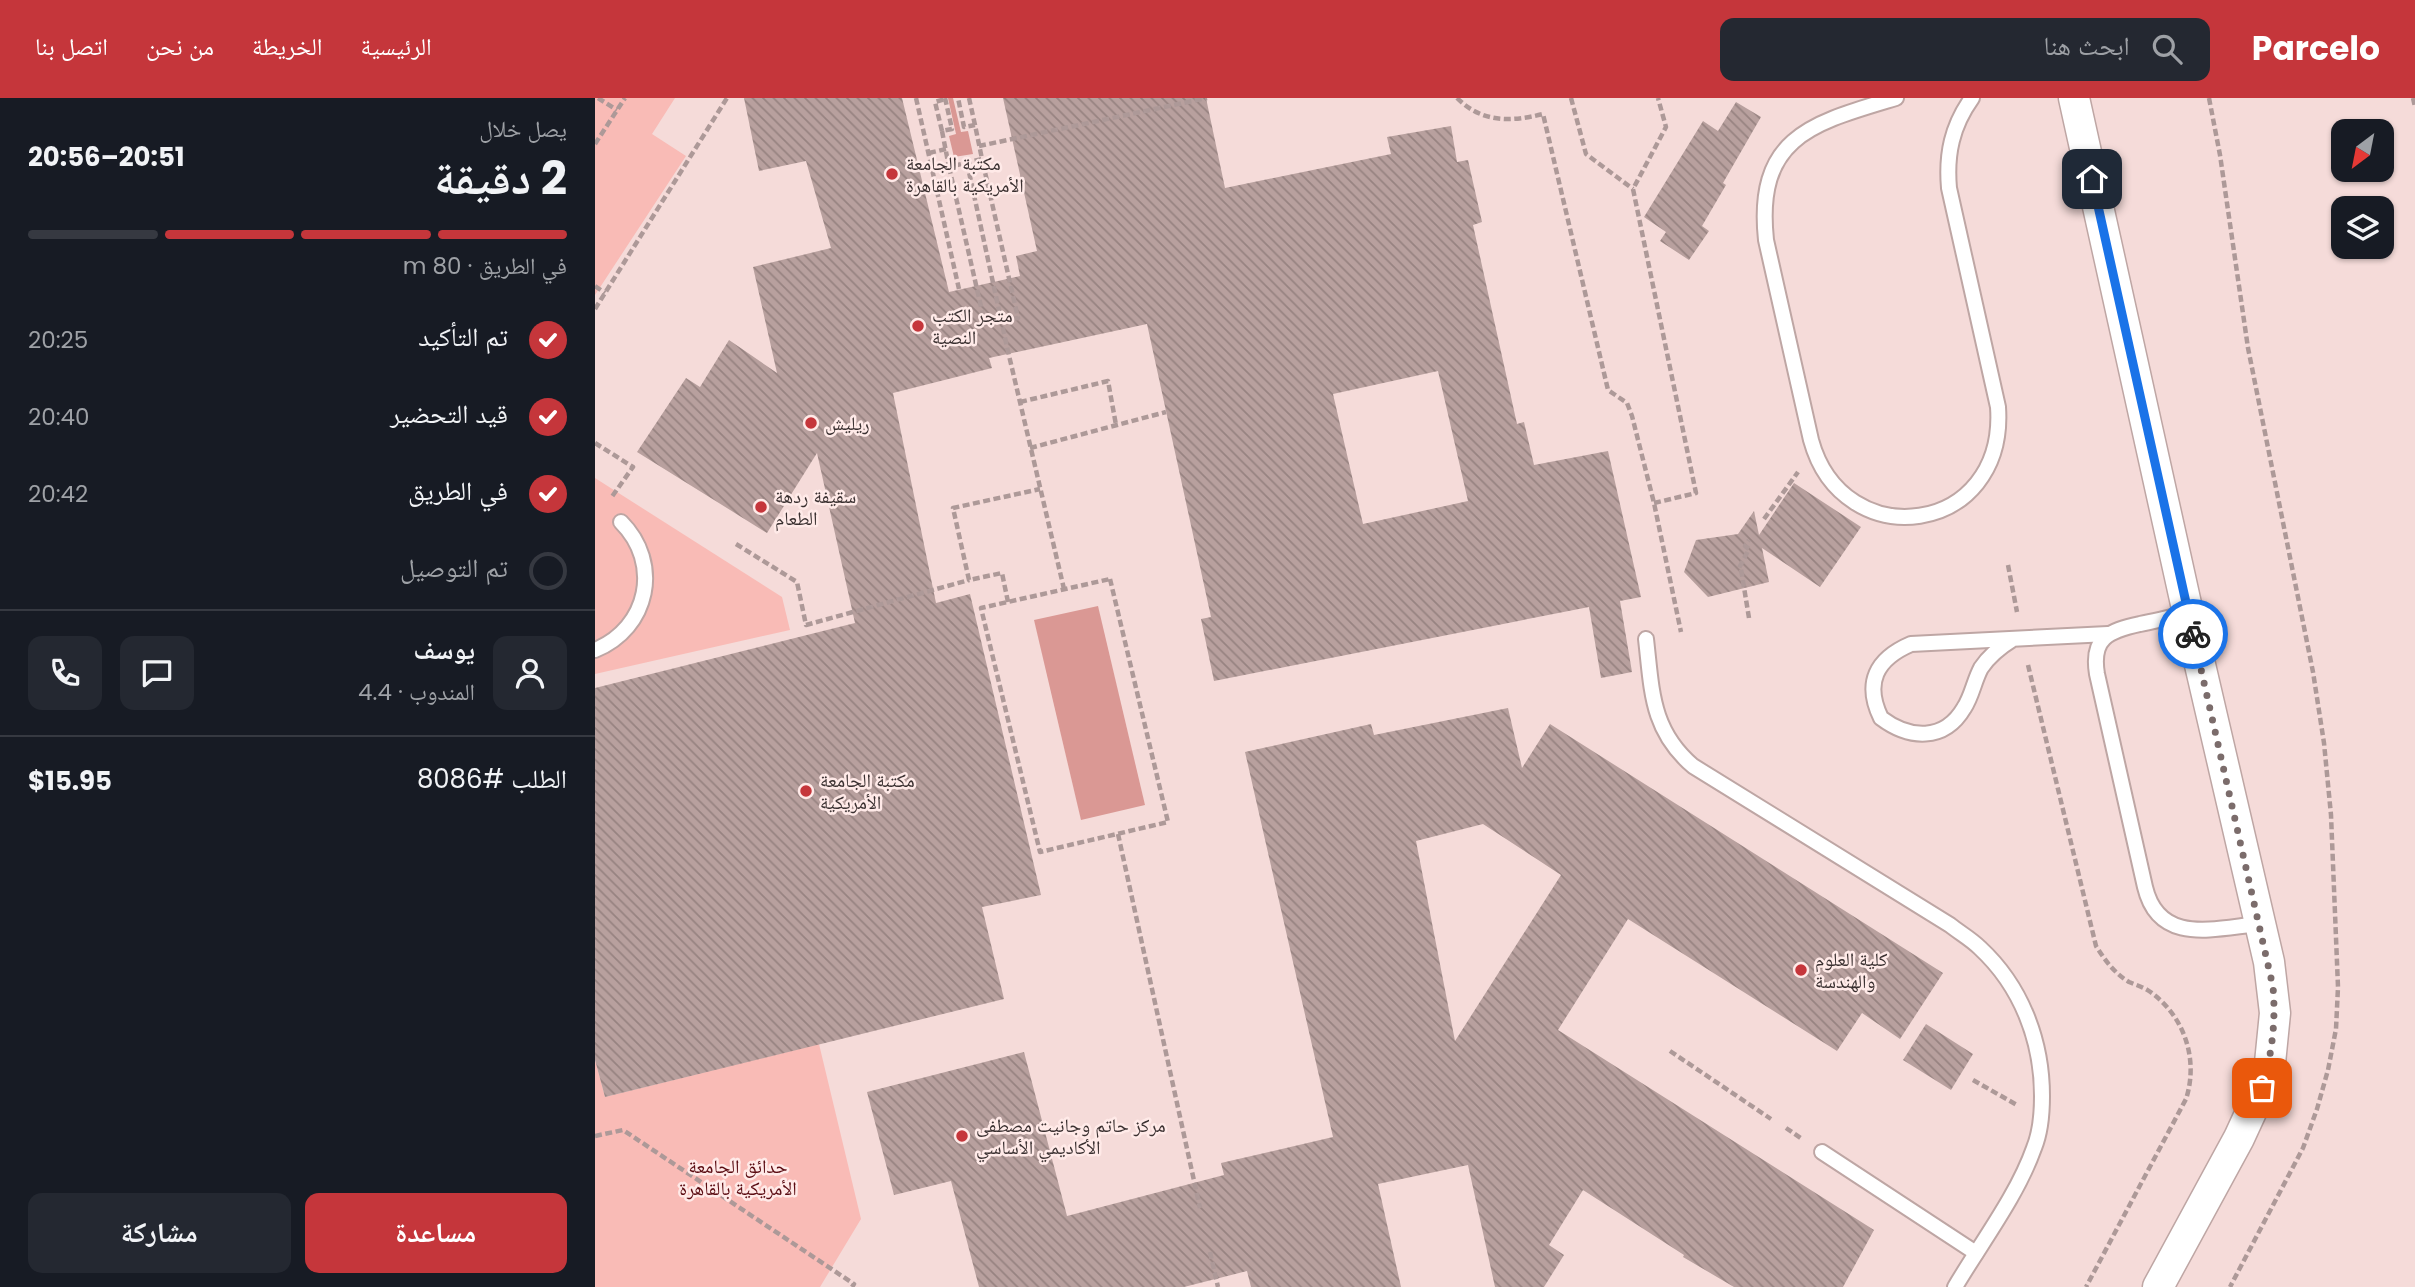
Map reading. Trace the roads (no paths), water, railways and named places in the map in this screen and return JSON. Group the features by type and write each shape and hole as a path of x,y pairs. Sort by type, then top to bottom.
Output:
{"street":[{"path":"2074,98 2271,974 2275,1013 2270,1063 2262,1088 2248,1120 2158,1287"}],"lane":[{"path":"1896,98 1816,124 1797,137 1777,164 1765,196 1766,240 1814,451 1828,476 1856,503 1874,512 1913,517 1931,514 1966,495 1990,465 1997,446 1998,408 1947,169 1954,128 1972,98"},
{"path":"595,650 624,630 636,614 647,578 640,545 621,522"},
{"path":"2188,614 2115,630 2098,645 2095,665 2148,902 2168,924 2183,929 2260,924"},
{"path":"2018,639 2001,647 1982,667 1966,706 1958,718 1947,727 1920,735 1906,733 1881,718 1873,694 1873,681 1878,669 1898,650 1911,644 2108,634"},
{"path":"1646,639 1657,716 1665,735 1677,752 1693,766 1950,925 1980,947 2004,975 2024,1007 2036,1042 2042,1078 2042,1119 2035,1148 2017,1185 1955,1287"},
{"path":"1822,1152 1976,1253"}],"place":[{"name":"مكتبة الجامعة الأمريكية بالقاهرة","path":"892,174"},
{"name":"متجر الكتب النصية","path":"918,326"},
{"name":"ريليش","path":"811,423"},
{"name":"سقيفة ردهة الطعام","path":"761,507"},
{"name":"مكتبة الجامعة الأمريكية","path":"806,791"},
{"name":"كلية العلوم والهندسة","path":"1801,970"},
{"name":"مركز حاتم وجانيت مصطفى الأكاديمي الأساسي","path":"962,1136"}],"park label":[{"name":"حدائق الجامعة الأمريكية بالقاهرة","path":"738,1177"}]}
